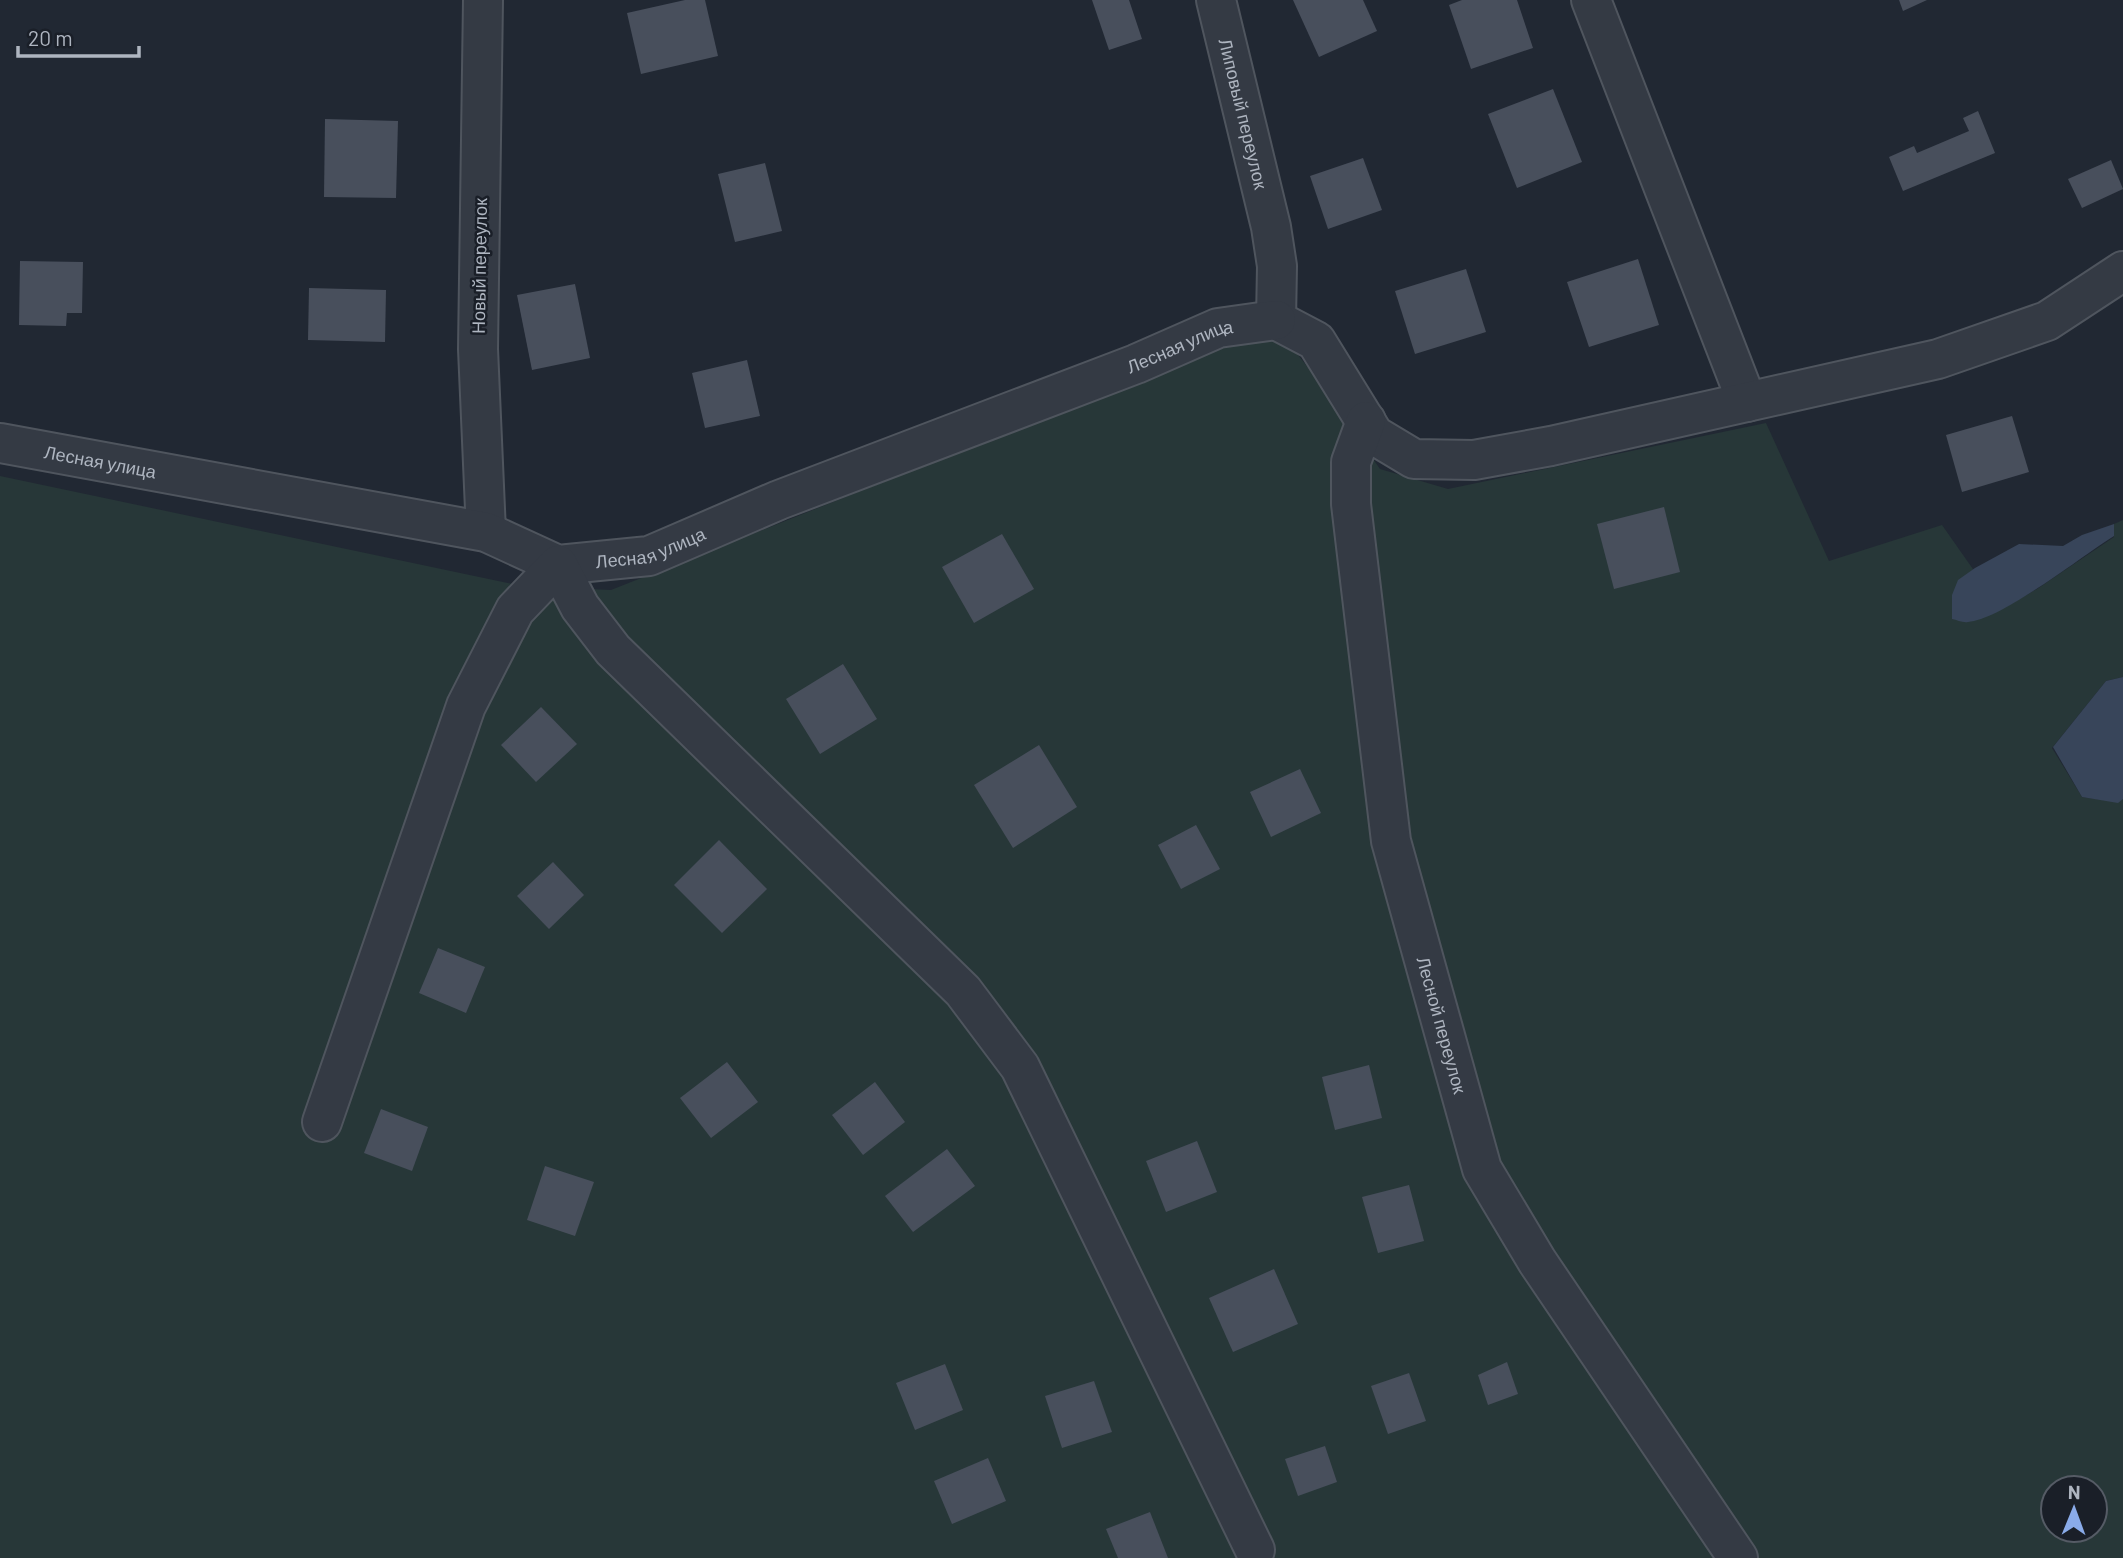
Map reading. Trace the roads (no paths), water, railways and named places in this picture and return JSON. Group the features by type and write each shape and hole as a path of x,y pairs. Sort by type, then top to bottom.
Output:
{"street":[{"name":"Новый переулок","path":"482,0 478,349 486,532"},
{"name":"Липовый переулок","path":"1216,0 1271,227 1277,266 1276,320"},
{"path":"1591,0 1747,402"},
{"path":"1276,320 1316,341 1374,435 1414,459 1474,460 1551,446 1938,359 2048,321 2123,271"},
{"name":"Лесная улица","path":"0,443 486,532 558,565 649,556 779,500 1136,364 1218,328 1276,320"},
{"name":"Лесной переулок","path":"1366,421 1351,462 1351,504 1391,841 1482,1169 1537,1261 1738,1558"},
{"path":"322,1122 466,706 515,610 558,565 580,607 613,650 963,991 1020,1067 1255,1550"}],"water":[{"path":"2114,524 2114,536 2000,611 1966,622 1952,619 1952,595 1958,580 1975,568 2019,544 2063,546 2082,535"},
{"path":"2123,677 2123,799 2118,803 2082,797 2053,747 2106,681"}]}
